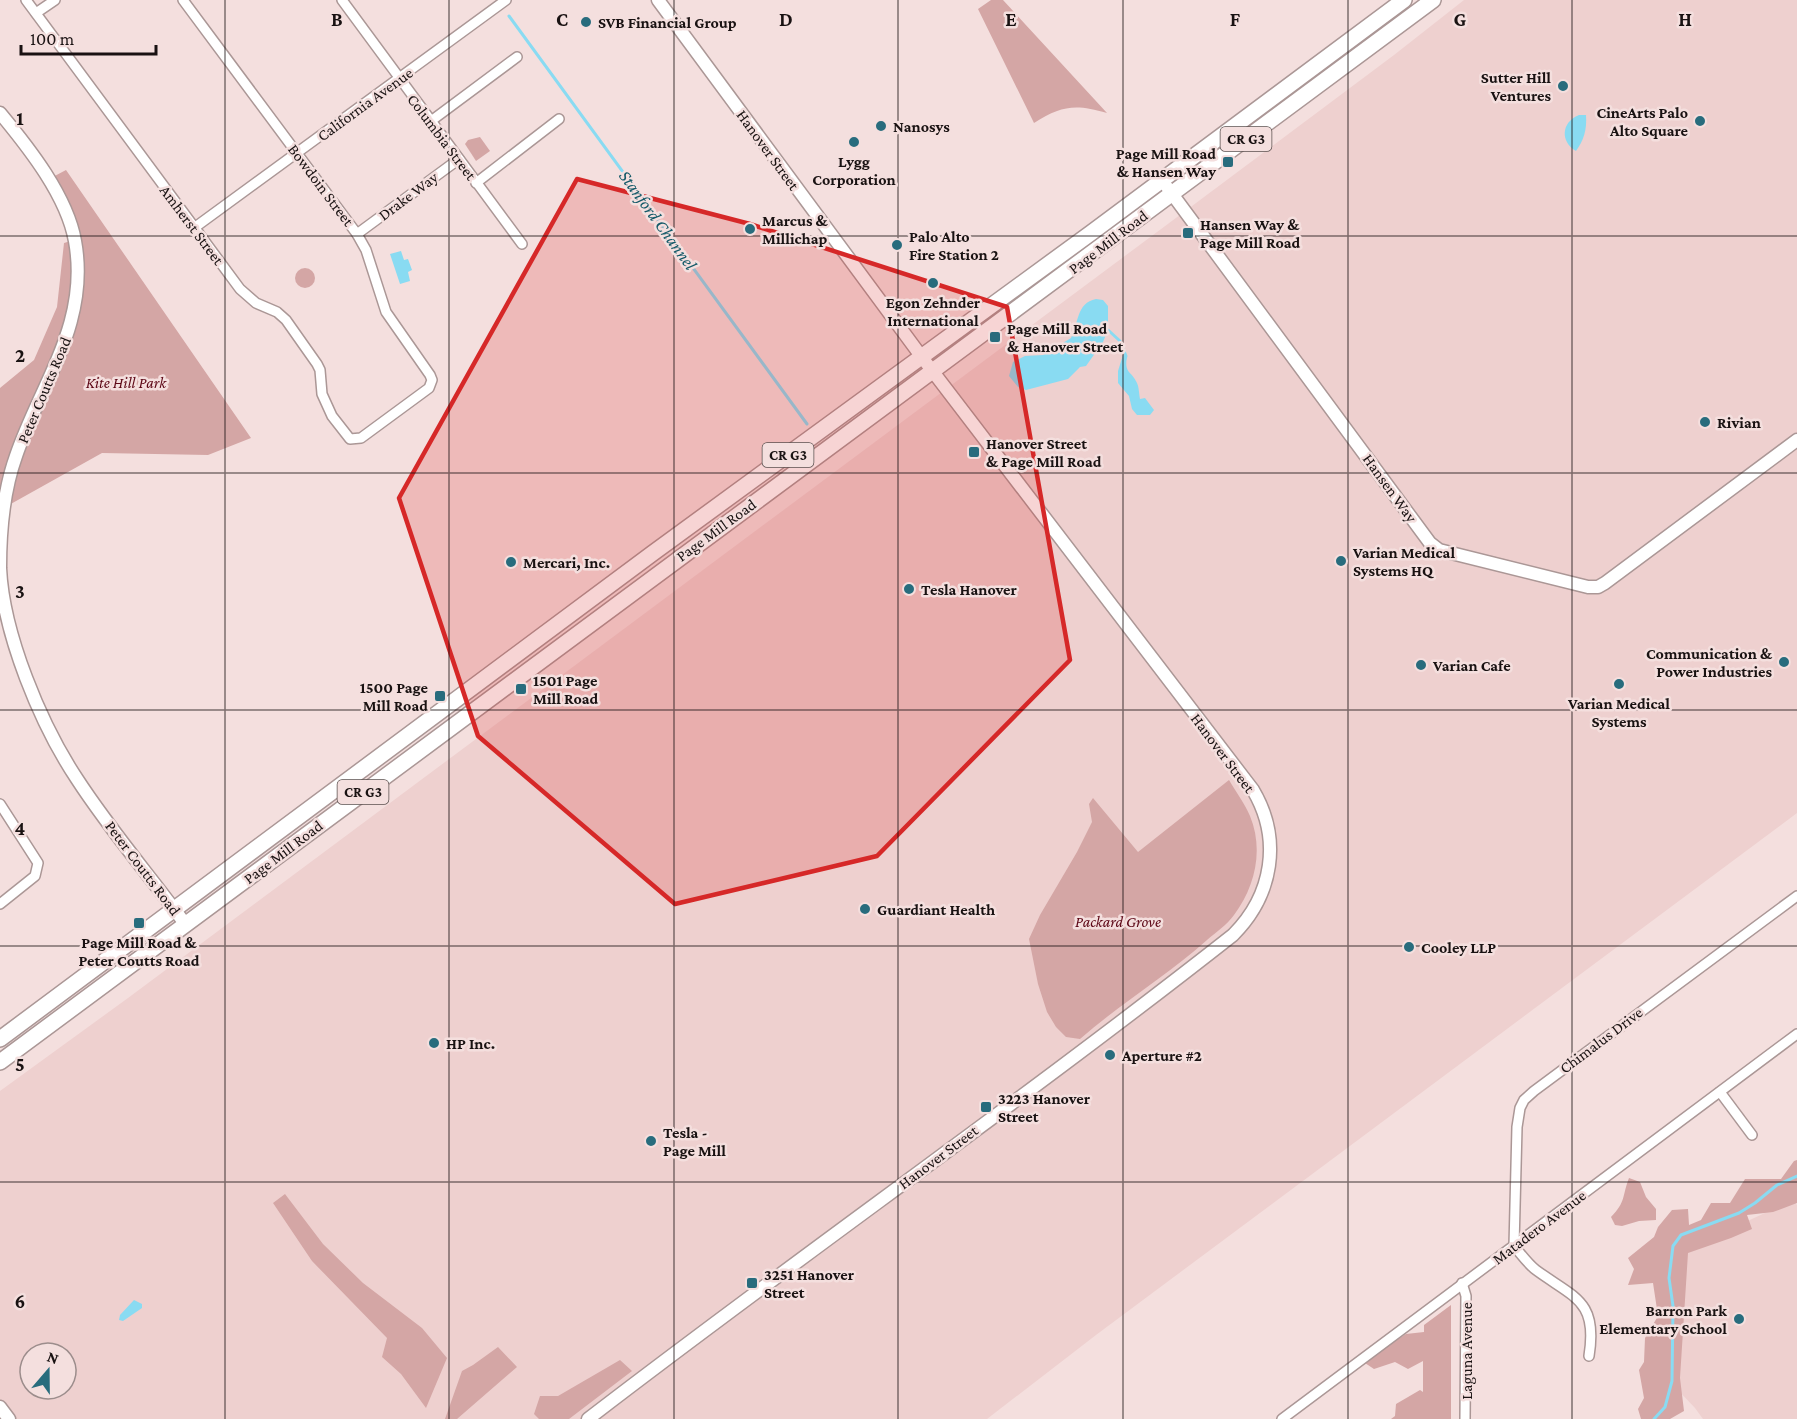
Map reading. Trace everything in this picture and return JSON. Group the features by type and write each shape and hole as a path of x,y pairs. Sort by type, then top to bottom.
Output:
{"main road":[{"name":"Page Mill Road","path":"0,1039 1404,0"},
{"name":"Page Mill Road","path":"0,1062 1433,0"},
{"path":"541,660 546,634"}],"street":[{"name":"Amherst Street","path":"26,0 246,296 277,312 286,320 320,370 322,394 332,416 345,435 354,440 361,438 427,391 432,384"},
{"path":"36,13 55,0"},
{"name":"Bowdoin Street","path":"183,0 357,234 366,250 386,312 427,368 432,384"},
{"name":"Columbia Street","path":"342,0 522,244"},
{"name":"Hanover Street","path":"588,1419 697,1335 1047,1077 1224,942 1245,922 1256,907 1270,866 1270,835 1264,811 1253,790 933,372 657,0"},
{"name":"California Avenue","path":"194,228 503,1"},
{"path":"430,121 517,57"},
{"name":"Peter Coutts Road","path":"0,113 49,179 64,209 75,240 79,279 75,309 68,335 28,425 8,484 1,524 0,569 4,619 52,736 76,778 137,864 186,925"},
{"path":"476,183 559,119"},
{"name":"Drake Way","path":"357,234 459,159"},
{"name":"Hansen Way","path":"1162,180 1430,543 1439,550 1588,587 1598,587 1797,440"},
{"path":"0,804 38,862 35,876 0,904"},
{"name":"Chimalus Drive","path":"1514,1246 1517,1126 1524,1100 1562,1068 1797,896"},
{"name":"Matadero Avenue","path":"1282,1419 1797,1034"},
{"path":"1720,1092 1752,1135"},
{"path":"1514,1246 1533,1268 1575,1295 1583,1306 1593,1335 1589,1356"},
{"name":"Laguna Avenue","path":"1462,1283 1466,1296 1466,1419"},
{"path":"0,1407 9,1419"}],"highlighted area":[{"path":"577,179 750,224 1007,307 1070,660 877,856 675,904 478,736 399,498"}],"shaded area":[{"path":"1464,0 1797,0 1797,813 1096,1335 987,1419 0,1419 0,1091 1394,55"},
{"name":"Barron Park Elementary School","path":"1793,1200 1797,1205 1797,1419 1703,1419 1675,1387 1685,1250"}],"green space":[{"path":"991,0 1003,0 1107,113 1086,108 1069,108 1034,123 978,9"},
{"path":"480,137 490,151 476,161 465,144 468,140"},
{"name":"Kite Hill Park","path":"66,170 251,438 208,455 102,453 0,510 0,388 34,360 57,307 64,243 74,240 49,179"},
{"path":"305,268 312,271 315,278 312,285 305,288 298,285 295,278 298,271"},
{"name":"Packard Grove","path":"1229,780 1250,816 1256,842 1255,868 1241,904 1228,922 1192,953 1080,1039 1066,1037 1056,1027 1047,1012 1038,984 1029,939 1092,822 1089,804 1093,798 1138,852"},
{"path":"1797,1160 1797,1203 1773,1212 1747,1215 1752,1229 1688,1253 1680,1378 1684,1411 1670,1419 1641,1419 1638,1409 1644,1398 1639,1370 1644,1362 1645,1338 1658,1316 1653,1283 1628,1285 1634,1269 1628,1258 1654,1237 1658,1227 1672,1210 1688,1209 1689,1225 1701,1220 1711,1203 1730,1203 1745,1179 1781,1179"},
{"path":"1629,1178 1640,1182 1646,1197 1656,1209 1656,1220 1639,1221 1622,1226 1615,1225 1611,1217 1621,1203"},
{"path":"285,1194 323,1244 363,1283 422,1328 447,1358 426,1408 401,1374 382,1357 387,1338 312,1261 273,1203"},
{"path":"1451,1305 1451,1419 1391,1419 1395,1416 1396,1404 1420,1390 1423,1392 1423,1361 1408,1369 1395,1362 1374,1369 1365,1363 1406,1334 1424,1332 1424,1325"},
{"path":"498,1347 517,1367 457,1419 445,1419 462,1371"},
{"path":"620,1360 632,1371 569,1419 539,1419 534,1414 540,1396 558,1396"}],"water":[{"path":"1579,115 1586,115 1586,125 1583,138 1576,151 1567,143 1565,132 1569,122"},
{"path":"401,251 404,260 408,259 412,270 408,272 410,281 400,284 390,254"},
{"path":"1096,299 1103,300 1108,306 1108,330 1103,342 1086,366 1080,367 1068,379 1026,390 1018,387 1009,376 1013,362 1025,356 1043,355 1071,338 1081,309"},
{"path":"1123,355 1127,356 1127,369 1137,383 1140,399 1145,398 1154,410 1150,415 1137,415 1132,409 1129,396 1118,383 1118,371"},
{"path":"134,1300 142,1304 142,1308 123,1321 119,1320 120,1315"}],"waterway":[{"name":"Stanford Channel","path":"509,16 807,424"},
{"path":"1108,330 1120,341 1125,359"},
{"path":"1654,1419 1665,1407 1672,1381 1673,1306 1669,1278 1673,1246 1681,1235 1739,1213 1777,1185 1797,1176"}],"place":[{"name":"SVB Financial Group","path":"586,22"},
{"name":"Sutter Hill Ventures","path":"1563,86"},
{"name":"CineArts Palo Alto Square","path":"1700,121"},
{"name":"Nanosys","path":"881,126"},
{"name":"Lygg Corporation","path":"854,142"},
{"name":"Page Mill Road & Hansen Way","path":"1228,162"},
{"name":"Marcus & Millichap","path":"750,229"},
{"name":"Hansen Way & Page Mill Road","path":"1188,233"},
{"name":"Palo Alto Fire Station 2","path":"897,245"},
{"name":"Egon Zehnder International","path":"933,283"},
{"name":"Page Mill Road & Hanover Street","path":"995,337"},
{"name":"Rivian","path":"1705,422"},
{"name":"Hanover Street & Page Mill Road","path":"974,452"},
{"name":"Varian Medical Systems HQ","path":"1341,561"},
{"name":"Mercari, Inc.","path":"511,562"},
{"name":"Tesla Hanover","path":"909,589"},
{"name":"Communication & Power Industries","path":"1784,662"},
{"name":"Varian Cafe","path":"1421,665"},
{"name":"Varian Medical Systems","path":"1619,684"},
{"name":"1501 Page Mill Road","path":"521,689"},
{"name":"1500 Page Mill Road","path":"440,696"},
{"name":"Guardiant Health","path":"865,909"},
{"name":"Page Mill Road & Peter Coutts Road","path":"139,923"},
{"name":"Cooley LLP","path":"1409,947"},
{"name":"HP Inc.","path":"434,1043"},
{"name":"Aperture #2","path":"1110,1055"},
{"name":"3223 Hanover Street","path":"986,1107"},
{"name":"Tesla - Page Mill","path":"651,1141"},
{"name":"3251 Hanover Street","path":"752,1283"},
{"name":"Barron Park Elementary School","path":"1739,1319"}]}
